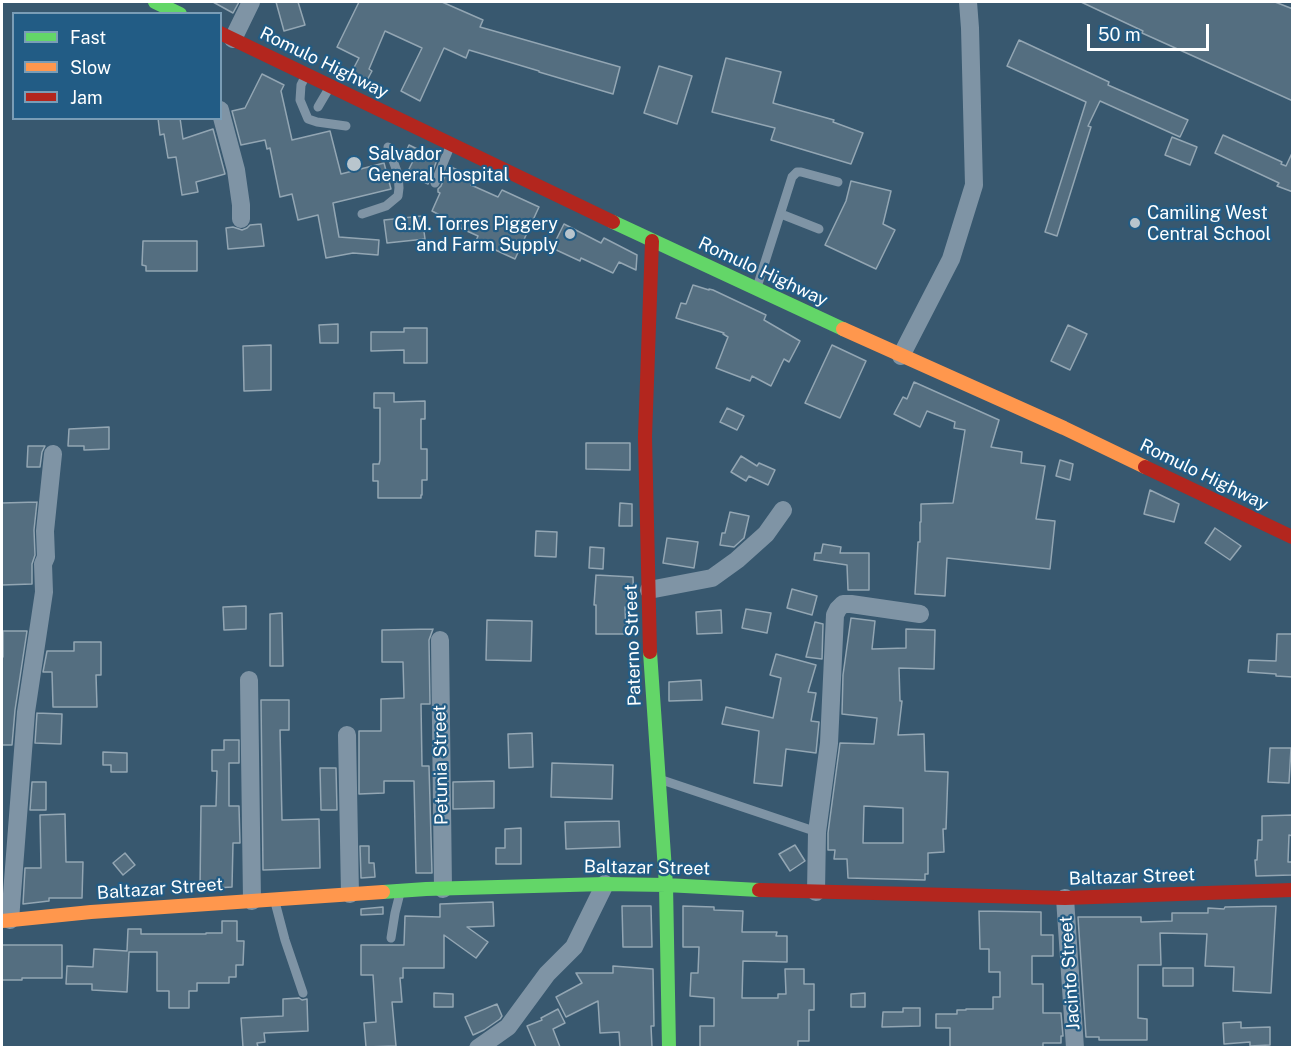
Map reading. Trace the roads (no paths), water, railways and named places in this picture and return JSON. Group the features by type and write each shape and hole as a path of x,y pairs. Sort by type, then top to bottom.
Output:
{"main road":[{"path":"155,2 176,12"},
{"name":"Romulo Highway","path":"227,36 652,241 901,356 1064,428 1293,537"},
{"name":"Paterno Street","path":"652,241 645,437 650,649 666,885 669,1047"},
{"name":"Baltazar Street","path":"6,920 350,894 605,884 1065,898 1293,890"}],"street":[{"path":"227,36 251,2"},
{"path":"901,356 951,259 974,185 968,2"},
{"path":"222,118 236,170 241,219"},
{"path":"6,920 26,712 44,592 45,531 53,454"},
{"path":"649,590 712,578 737,560 766,534 783,510"},
{"path":"816,892 817,832 829,743 835,615 843,604 920,614"},
{"name":"Petunia Street","path":"440,640 443,889"},
{"path":"249,680 252,901"},
{"path":"347,735 350,894"},
{"path":"478,1047 508,1027 548,974 574,946 605,884"},
{"name":"Jacinto Street","path":"1065,898 1076,1047"}],"lane":[{"path":"307,74 301,86 300,100 308,119 346,126"},
{"path":"318,107 330,86"},
{"path":"435,183 451,144"},
{"path":"362,214 386,206 398,196 398,174 388,147"},
{"path":"757,289 792,177 797,172 801,172 838,182"},
{"path":"781,214 819,229"},
{"path":"658,779 817,832"},
{"path":"391,938 401,891"},
{"path":"274,899 303,993"}],"place":[{"name":"Salvador General Hospital","path":"354,164"},
{"name":"Camiling West Central School","path":"1135,223"},
{"name":"G.M. Torres Piggery and Farm Supply","path":"570,234"}]}
